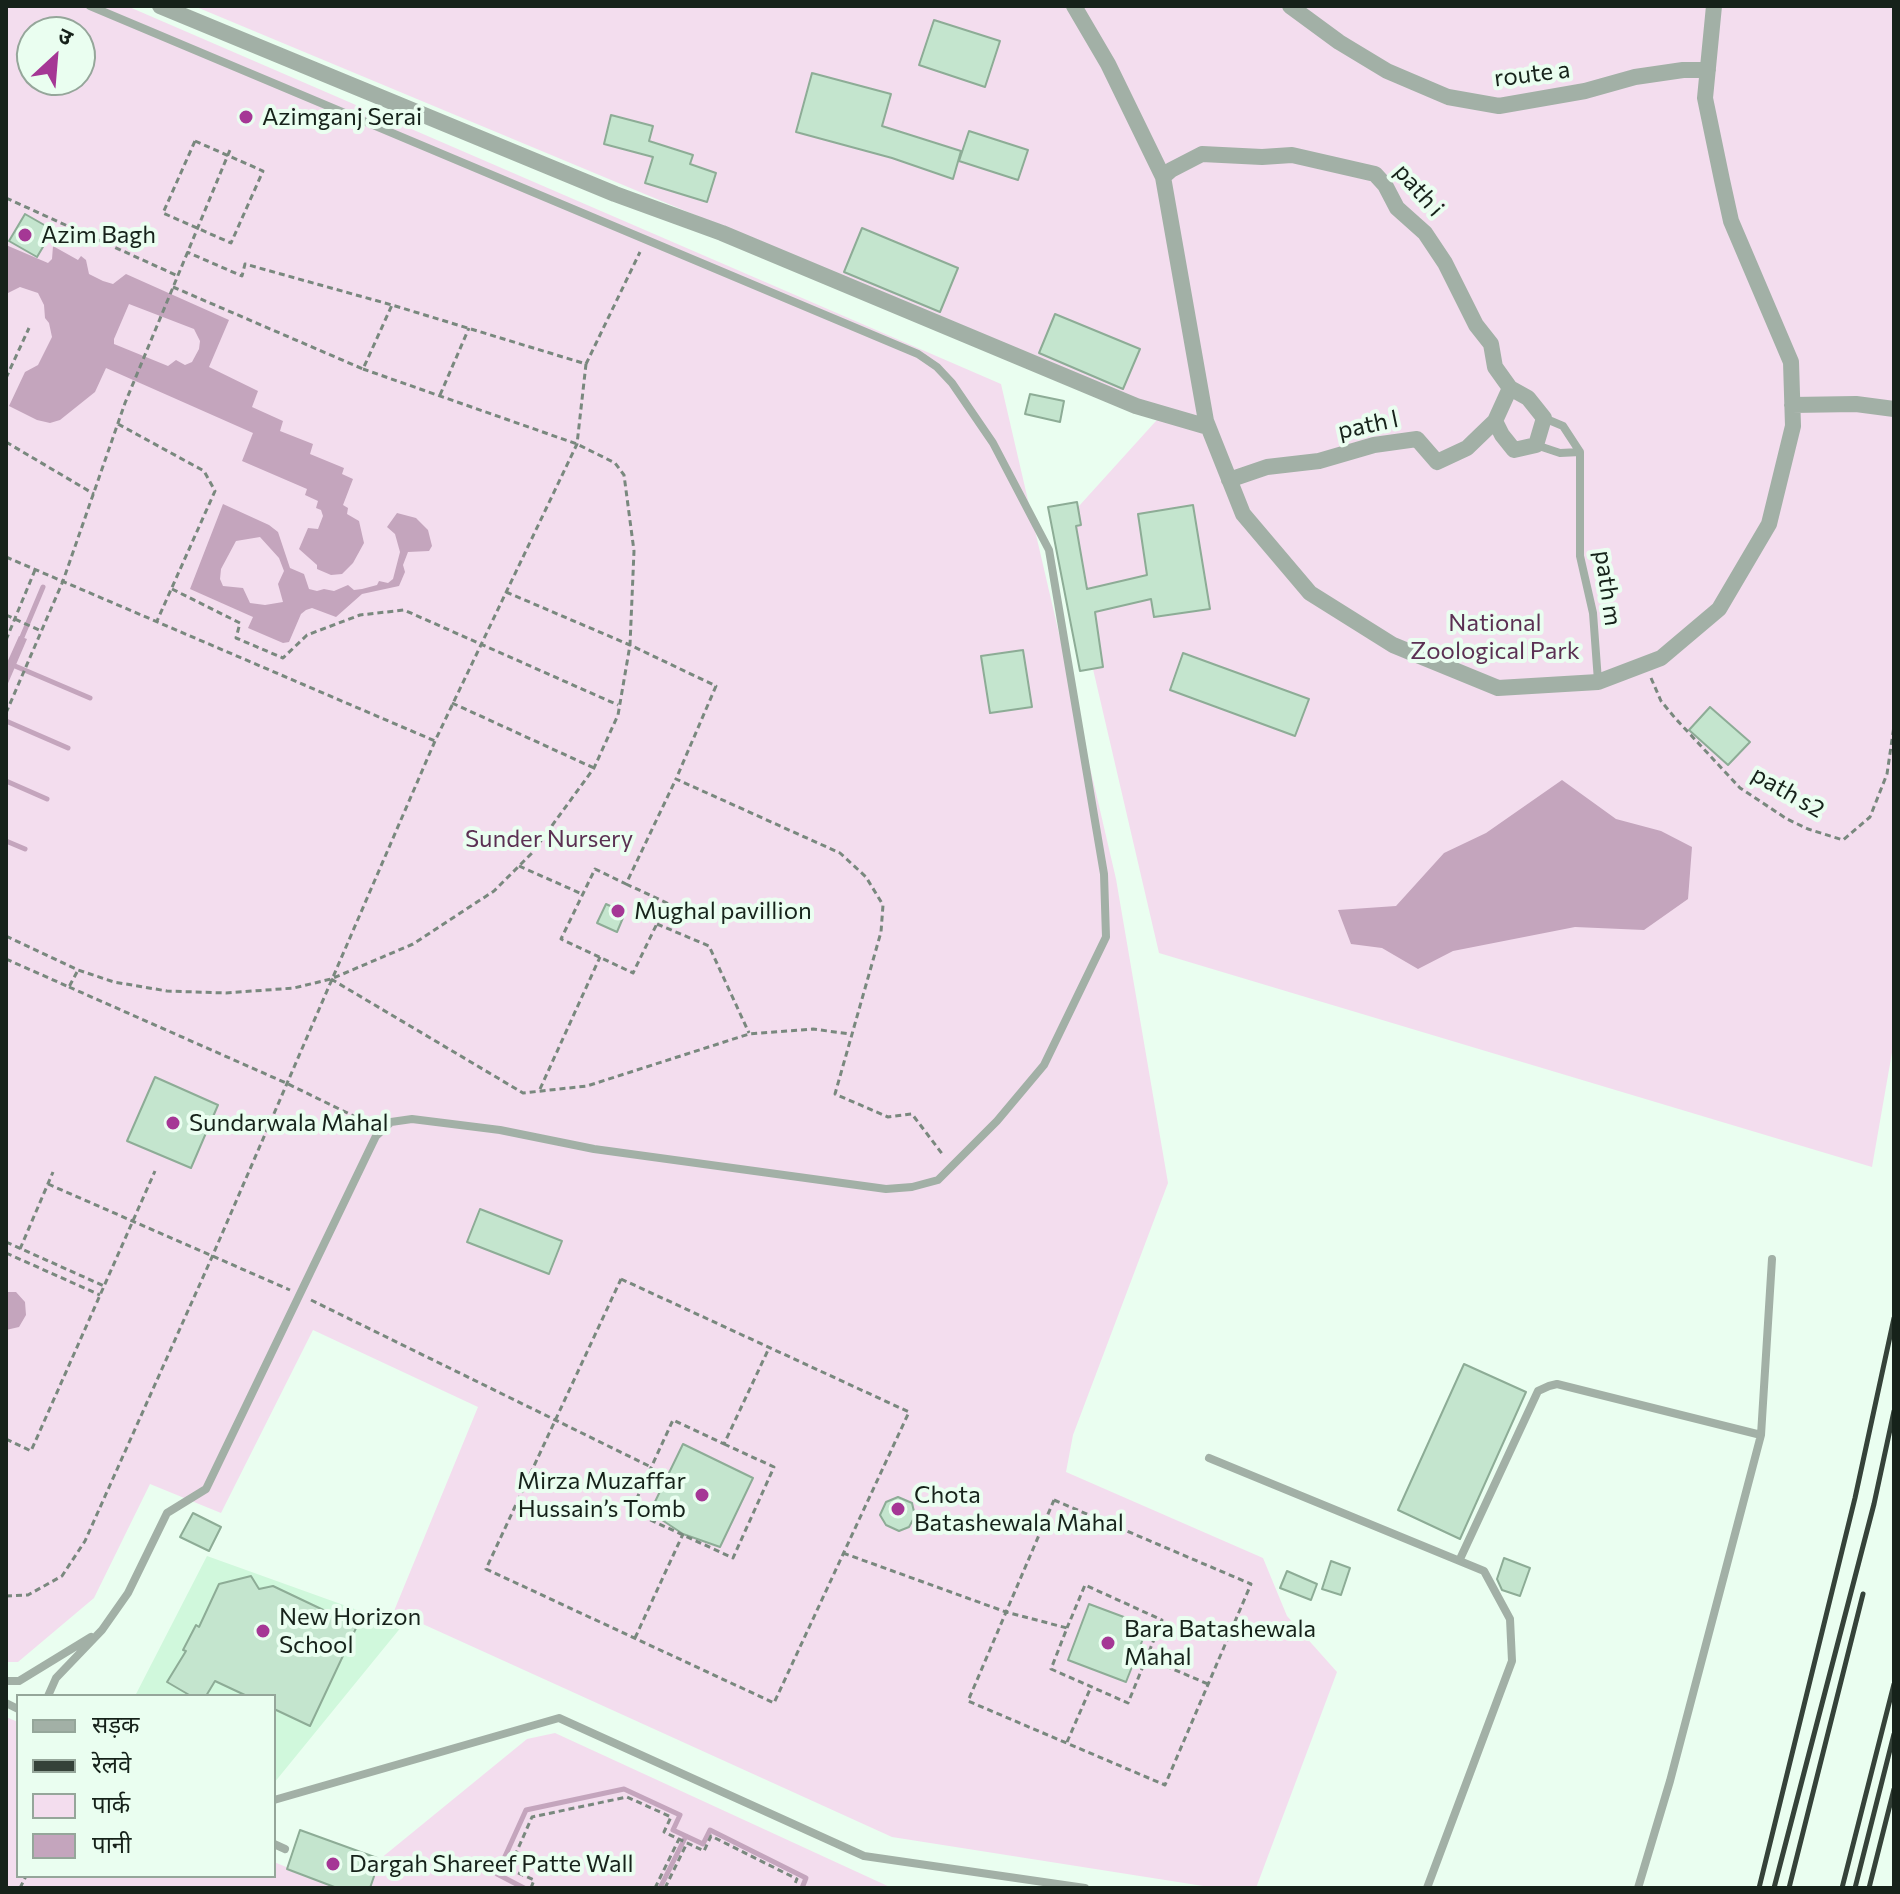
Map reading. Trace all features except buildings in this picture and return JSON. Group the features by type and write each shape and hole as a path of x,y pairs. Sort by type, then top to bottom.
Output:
{"street":[{"path":"160,6 615,194 722,233 1136,406 1208,427"},
{"path":"1074,6 1108,64 1163,177 1208,427 1243,514 1310,593 1393,645 1498,688 1598,682 1661,658 1719,609 1769,524 1793,426 1791,362 1731,221 1705,98 1714,6"},
{"name":"route a","path":"1290,6 1339,42 1387,71 1448,97 1499,106 1585,91 1635,77 1708,70"},
{"name":"path i","path":"1163,177 1202,154 1292,155 1375,174 1385,185 1397,208 1425,233 1445,263 1476,325 1491,344 1495,367 1510,388 1528,398 1544,418"},
{"path":"1510,388 1495,421 1514,450 1536,445 1544,418"},
{"path":"1792,405 1856,404 1894,409"},
{"name":"path l","path":"1229,480 1267,467 1319,461 1374,445 1417,439 1437,462 1467,448 1495,421"}],"lane":[{"path":"49,1694 56,1678 102,1630 128,1593 167,1513 206,1489 376,1136 391,1122 412,1119 500,1130 594,1149 886,1189 912,1187 938,1180 997,1121 1044,1065 1106,937 1104,874 1049,550 993,443 952,383 937,367 918,354 90,6"},
{"path":"1544,418 1563,426 1580,452"},
{"path":"1536,445 1560,453 1580,452"},
{"name":"path m","path":"1580,452 1580,556 1593,613 1598,682"},
{"path":"1638,1888 1670,1781 1761,1435 1772,1259"},
{"path":"1460,1559 1538,1391 1549,1386 1557,1384 1761,1435"},
{"path":"1209,1458 1484,1571 1510,1619 1512,1661 1427,1888"},
{"path":"6,1681 19,1681 102,1630"},
{"path":"276,1799 559,1718 864,1856 1085,1888"},
{"path":"276,1845 285,1849"}],"path":[{"path":"195,141 229,153 263,171 231,243 163,213 195,141"},
{"path":"6,713 63,581 134,380 229,153"},
{"path":"6,198 178,276"},
{"path":"6,1596 28,1595 62,1576 85,1541 212,1257 452,703 577,444 586,364 646,239"},
{"path":"187,252 242,276 245,264 586,364"},
{"path":"6,936 78,970 114,982 167,991 226,993 294,988 331,979 413,944 494,891 532,853 594,768 618,715 630,645 634,551 624,475 615,463 577,444 363,369 173,287"},
{"path":"363,369 392,305"},
{"path":"6,378 29,328"},
{"path":"440,396 469,328"},
{"path":"118,424 204,471 215,491 157,621"},
{"path":"6,442 94,494"},
{"path":"6,557 435,741"},
{"path":"6,640 35,570"},
{"path":"172,589 240,623 236,638 283,658 307,635 360,615 404,610 620,706"},
{"path":"506,592 716,686 626,884"},
{"path":"6,615 41,630"},
{"name":"path s2","path":"1645,664 1661,701 1740,788 1787,819 1843,840 1870,817 1887,774 1894,726"},
{"path":"452,703 594,768"},
{"path":"676,779 840,853 866,877 883,905 881,932 835,1094 888,1117 912,1114 951,1167"},
{"path":"519,866 583,894"},
{"path":"595,869 626,884 667,903 633,973 561,939 595,869"},
{"path":"657,924 709,946 749,1034"},
{"path":"539,1090 600,957"},
{"path":"6,959 286,1083 383,1130"},
{"path":"69,987 78,970"},
{"path":"331,979 523,1093 587,1086 749,1034 813,1029 850,1034"},
{"path":"6,1439 31,1451 155,1171"},
{"path":"20,1249 53,1172"},
{"path":"48,1184 299,1295 651,1467"},
{"path":"6,1242 104,1286"},
{"path":"6,1253 100,1295"},
{"path":"621,1279 769,1348 909,1412 774,1703 486,1569 621,1279"},
{"path":"724,1444 769,1348"},
{"path":"673,1420 724,1444 774,1467 733,1558 631,1511 673,1420"},
{"path":"1054,1500 1251,1584 1208,1684 1165,1785 968,1701 1054,1500"},
{"path":"635,1638 683,1534"},
{"path":"843,1553 1006,1612 1067,1628"},
{"path":"1085,1585 1162,1620 1147,1658 1128,1703 1051,1669 1085,1585"},
{"path":"1147,1658 1208,1684"},
{"path":"1067,1743 1091,1687"},
{"path":"531,1888 534,1880 509,1869 532,1817 627,1797 671,1817 664,1832 704,1851 711,1836 797,1879 793,1888"},
{"path":"655,1888 679,1839"},
{"path":"665,1888 687,1843"}],"shaded area":[{"path":"207,1556 402,1626 276,1781 276,1694 136,1694"}],"green space":[{"name":"Sunder Nursery","path":"6,6 127,6 1001,384 1116,879 1168,1183 1073,1435 1066,1472 1263,1558 1287,1616 1337,1672 1256,1888 1216,1888 892,1837 394,1611 478,1407 313,1330 221,1513 150,1484 94,1598 18,1662 6,1662"},
{"name":"National Zoological Park","path":"194,6 1894,6 1894,1041 1872,1167 1159,953 1060,527 1165,411"},
{"path":"6,1717 16,1721 16,1878 276,1878 276,1863 337,1888 6,1888"},
{"path":"555,1733 892,1888 370,1888 380,1859 527,1739"}],"water":[{"path":"6,245 48,263 52,259 53,246 78,260 81,256 86,260 89,274 103,281 113,284 126,274 229,320 209,367 258,391 252,407 283,421 280,431 313,444 310,454 344,468 342,474 353,479 343,505 348,508 347,514 359,521 364,543 353,563 342,574 331,575 317,569 317,565 299,549 308,528 318,529 323,516 321,510 316,508 318,501 305,495 307,489 242,461 253,433 106,368 95,392 60,420 50,423 37,420 9,406 25,372 38,365 52,337 38,293 20,287 6,294","holes":["129,304 194,329 200,341 199,349 192,362 185,365 176,360 168,366 114,344"]},
{"path":"223,504 278,532 290,568 304,574 309,589 317,591 334,591 348,585 354,590 362,589 393,579 400,552 395,534 387,527 397,513 416,518 428,530 432,546 429,551 408,552 399,586 362,594 336,617 312,608 306,610 301,614 289,642 283,643 248,628 253,617 190,589","holes":["260,537 279,558 284,571 278,584 283,602 265,605 250,603 243,588 223,586 220,579 221,569 236,541"]},
{"path":"19,636 27,639 6,688 6,665"},
{"path":"1562,780 1616,819 1661,831 1692,847 1688,899 1644,930 1575,927 1453,951 1418,969 1382,948 1351,944 1338,910 1396,906 1444,853 1486,833"},
{"path":"6,1292 16,1292 25,1302 26,1315 19,1327 6,1330"}],"waterway":[{"path":"22,637 43,587"},
{"path":"15,666 90,698"},
{"path":"6,721 68,748"},
{"path":"6,781 47,799"},
{"path":"6,841 25,849"},
{"path":"524,1888 497,1874 526,1810 624,1789 680,1815 673,1830 703,1844 710,1830 806,1878 802,1888"},
{"path":"660,1888 686,1836"}],"railway":[{"path":"1759,1888 1855,1498 1894,1318"},
{"path":"1774,1888 1874,1504 1894,1411"},
{"path":"1789,1888 1863,1594"},
{"path":"1842,1888 1894,1684"},
{"path":"1855,1888 1894,1734"},
{"path":"1869,1888 1894,1789"}],"place":[{"name":"Azimganj Serai","path":"246,117"},
{"name":"Azim Bagh","path":"25,235"},
{"name":"Mughal pavillion","path":"618,911"},
{"name":"Sundarwala Mahal","path":"173,1123"},
{"name":"Mirza Muzaffar Hussain’s Tomb","path":"702,1495"},
{"name":"Chota Batashewala Mahal","path":"898,1509"},
{"name":"New Horizon School","path":"263,1631"},
{"name":"Bara Batashewala Mahal","path":"1108,1643"},
{"name":"Dargah Shareef Patte Wall","path":"333,1864"}]}
